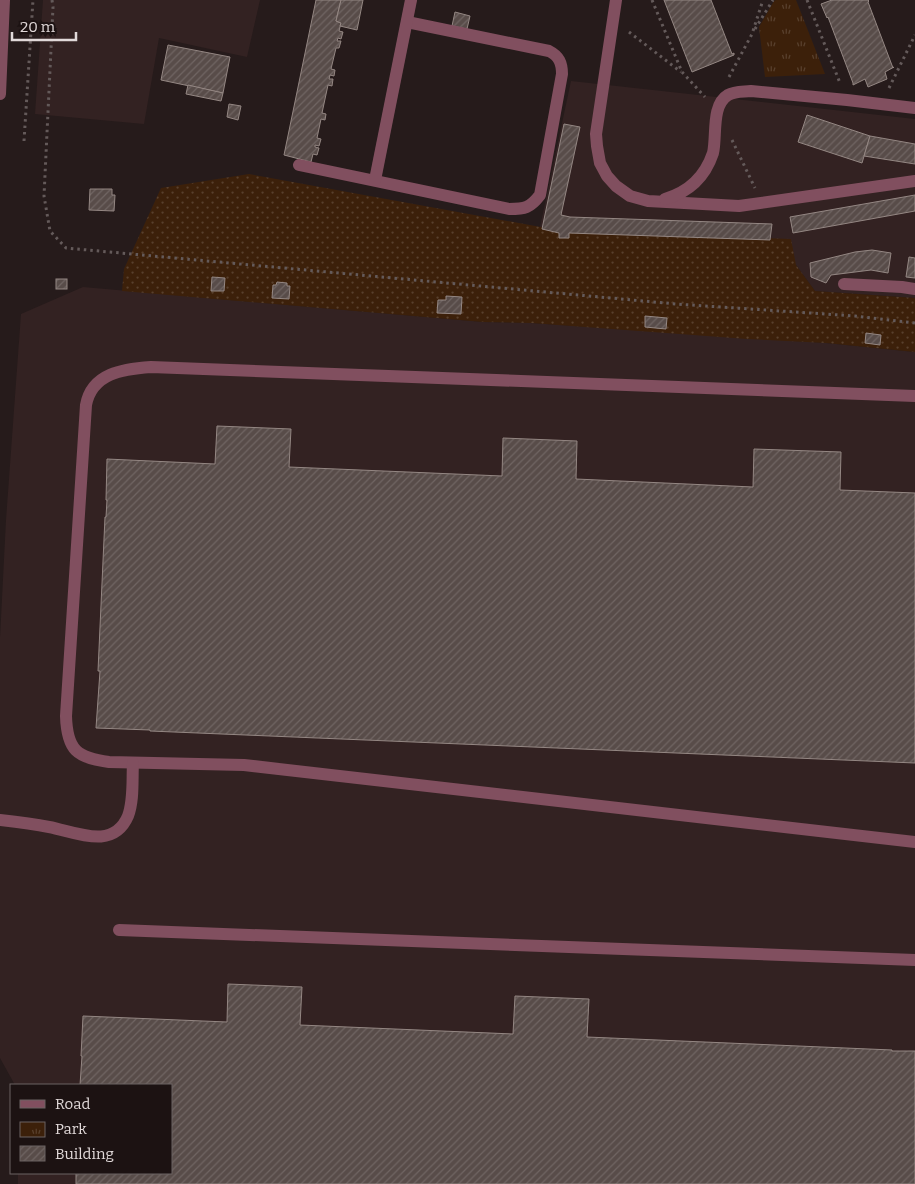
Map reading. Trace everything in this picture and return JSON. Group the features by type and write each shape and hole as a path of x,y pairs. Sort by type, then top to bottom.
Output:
{"street":[{"path":"0,94 4,0"},
{"path":"375,180 411,0"},
{"path":"616,0 596,134 600,162 607,176 616,186 630,196 648,201 739,206 915,181"},
{"path":"299,165 510,209 528,207 535,202 540,195 562,74 560,59 549,52 407,22"},
{"path":"658,201 677,196 686,191 702,174 713,152 716,113 719,105 728,95 751,91 915,108"},
{"path":"844,284 915,289"},
{"path":"915,396 151,367 133,369 109,376 99,380 93,386 88,395 86,405 66,716 66,726 72,745 84,757 94,760 132,763 244,765 915,842"},
{"path":"0,820 50,827 94,838 111,834 124,824 128,815 132,763"},
{"path":"119,930 915,960"}],"path":[{"path":"24,141 33,0"},
{"path":"52,0 44,196 50,231 66,248 676,304 856,316 915,323"},
{"path":"752,34 763,0"},
{"path":"719,105 721,91 773,0"},
{"path":"807,0 847,100"},
{"path":"613,20 682,72"},
{"path":"882,104 915,35"}],"shaded area":[{"path":"43,0 260,0 247,57 159,38 144,124 35,114"},
{"path":"571,81 915,119 915,298 815,291 796,265 540,227"},
{"path":"83,287 483,322 531,323 826,343 915,352 915,1184 18,1184 18,1174 172,1174 172,1084 14,1084 0,1058 0,638 6,520 21,314"}],"green space":[{"path":"776,0 796,0 825,74 765,77 759,27"},
{"path":"249,174 557,230 791,239 796,265 815,291 915,298 915,352 826,343 531,323 483,322 122,291 124,269 161,188"}],"building":[{"path":"316,0 341,0 336,21 341,23 339,31 343,32 341,39 338,38 337,41 341,41 339,48 336,48 331,69 335,70 334,76 330,75 329,79 333,79 332,86 328,85 322,113 326,114 325,120 321,119 317,138 321,139 319,146 315,145 315,147 319,148 317,155 313,154 311,162 284,155"},
{"path":"341,0 363,0 357,30 340,26 341,23 336,21"},
{"path":"664,0 711,0 734,55 692,72"},
{"path":"832,0 869,1 893,68 885,72 887,79 868,87 865,79 853,85 828,17 821,4"},
{"path":"455,12 470,16 467,29 452,26"},
{"path":"168,45 230,57 223,93 161,80"},
{"path":"188,85 223,93 221,101 186,94"},
{"path":"229,104 241,106 238,120 227,117"},
{"path":"807,115 870,136 862,163 798,142"},
{"path":"564,124 580,127 561,215 570,217 772,224 770,240 569,233 569,238 559,238 559,233 542,229"},
{"path":"870,136 915,144 915,164 864,156"},
{"path":"90,189 112,189 112,195 115,195 114,211 89,210"},
{"path":"915,195 915,211 793,233 790,217"},
{"path":"872,250 891,253 888,273 871,270 831,275 826,283 811,277 810,263 855,252"},
{"path":"909,257 915,258 915,278 906,277"},
{"path":"212,277 225,278 224,291 211,291"},
{"path":"56,279 67,279 67,289 56,289"},
{"path":"277,282 287,283 287,286 290,286 289,299 272,298 273,285 276,285"},
{"path":"446,296 462,297 461,314 437,313 438,300 446,300"},
{"path":"645,316 667,318 666,329 645,327"},
{"path":"866,333 881,335 880,345 865,343"},
{"path":"217,426 291,429 289,467 502,476 503,438 577,441 576,479 753,487 754,449 841,452 840,490 915,493 915,763 96,728 107,500 107,459 215,464"},
{"path":"228,984 302,987 300,1025 513,1034 515,996 589,999 587,1037 915,1051 915,1184 76,1184 76,1174 172,1174 172,1084 80,1084 83,1016 227,1022"}]}
